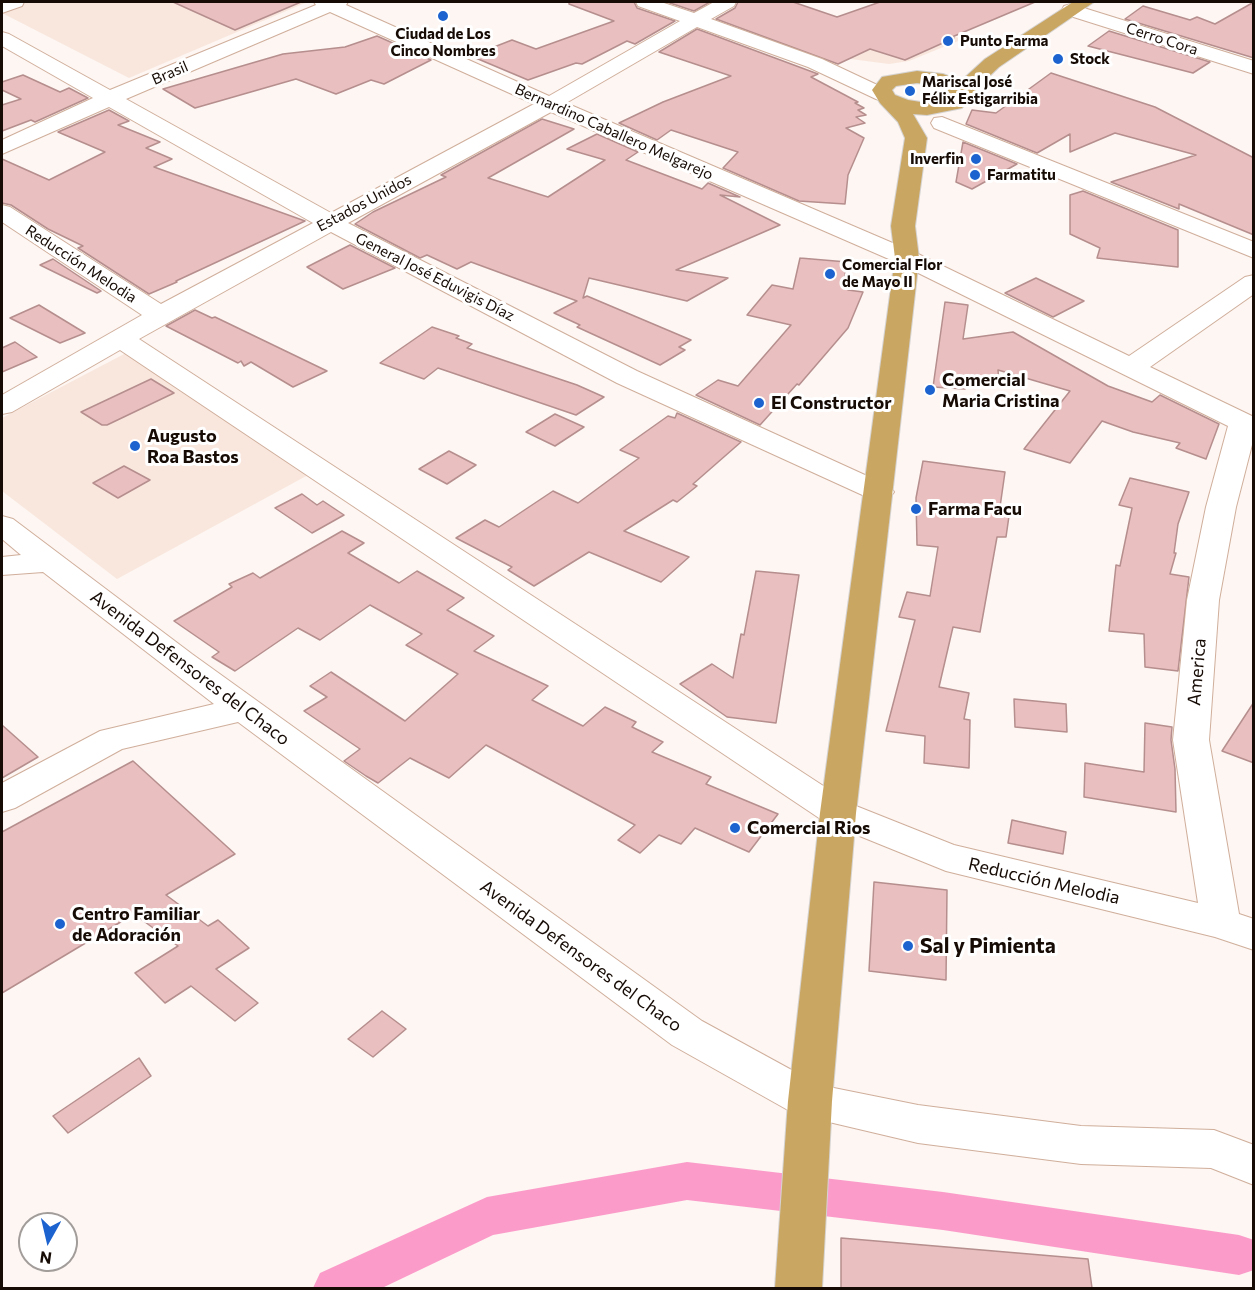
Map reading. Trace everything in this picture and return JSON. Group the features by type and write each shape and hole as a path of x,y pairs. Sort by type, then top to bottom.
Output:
{"highway":[{"path":"970,58 1065,3"},
{"path":"907,258 922,228 942,123 971,82 1065,3"},
{"path":"799,1274 810,1101 838,813 907,258 903,226 916,138 908,120 885,97 882,90 890,81 952,68"},
{"path":"913,77 943,80 953,84 961,98"},
{"path":"885,97 904,106 927,109 948,106 961,98"}],"street":[{"path":"2,7 15,2"},
{"path":"645,2 815,63 885,97"},
{"name":"Estados Unidos","path":"2,406 160,315 550,104 727,2"},
{"name":"Brasil","path":"2,148 110,98 331,3"},
{"name":"Bernardino Caballero Melgarejo","path":"331,3 550,104 907,258 1248,425"},
{"name":"Cerro Cora","path":"1065,3 1254,68"},
{"name":"General José Eduvigis Díaz","path":"2,38 329,222 627,377 879,492"},
{"path":"815,63 867,73 913,77"},
{"path":"942,123 1254,251"},
{"name":"Reducción Melodia","path":"2,212 160,315"},
{"path":"1130,368 1254,282"},
{"name":"Reducción Melodia","path":"121,339 838,813 946,857 1237,929"},
{"name":"America","path":"1237,929 1191,740 1203,600 1221,507 1248,425"},
{"name":"Avenida Defensores del Chaco","path":"2,525 244,709 687,1033 810,1101 918,1124 1081,1145 1234,1144 1254,1166"},
{"path":"2,566 50,562"},
{"path":"2,799 112,738 244,709"}],"shaded area":[{"path":"28,2 305,3 129,78 2,13"},
{"path":"813,17 930,30 963,39 909,61 889,64 843,58"},
{"name":"Augusto Roa Bastos","path":"128,352 308,475 117,579 2,491 2,418"}],"building":[{"path":"173,2 301,2 235,30"},
{"path":"569,2 634,2 637,8 675,21 635,44 627,41 582,64 576,63 528,80 471,56 512,40 536,49 614,21 569,4"},
{"path":"667,2 710,2 694,11"},
{"path":"738,2 793,2 837,17 880,2 1035,2 952,37 954,38 905,60 870,49 838,64 716,19 735,8"},
{"path":"1254,2 1254,58 1125,19 1143,6 1190,20 1197,17 1215,24"},
{"path":"697,29 818,74 811,77 858,102 855,103 864,108 858,110 866,115 856,117 865,123 846,128 864,138 848,175 845,204 799,201 723,168 738,152 671,130 657,140 619,123 663,102 731,76 659,52"},
{"path":"1109,31 1210,62 1193,73 1088,46"},
{"path":"377,36 431,60 384,84 371,80 336,94 296,79 195,108 163,89 283,54 345,47"},
{"path":"1051,73 1155,107 1254,158 1254,235 1179,204 1179,209 1111,182 1196,155 1115,133 1070,152 1070,134 1037,153 966,124 972,110 996,113"},
{"path":"23,75 60,92 69,88 88,98 35,122 31,120 2,131 2,105 21,99 2,90 2,82"},
{"path":"109,110 129,121 118,125 160,142 146,148 172,159 154,167 305,221 149,294 78,248 83,246 48,229 11,205 2,203 2,159 49,180 105,152 58,132"},
{"path":"542,119 574,129 488,178 548,197 605,160 567,149 597,134 638,152 626,160 702,189 708,183 740,197 720,195 780,225 676,270 728,278 687,301 589,278 583,298 587,296 691,340 679,347 685,350 660,365 577,327 580,325 554,313 577,301 471,262 457,269 427,255 420,258 355,224 373,212 446,177 441,175"},
{"path":"963,142 1017,164 972,189 956,182"},
{"path":"1083,191 1178,230 1178,267 1097,258 1100,248 1070,234 1070,195"},
{"path":"350,245 395,268 343,289 307,267"},
{"path":"800,258 847,262 844,281 849,282 848,290 863,292 848,328 799,385 797,384 760,425 696,395 718,380 738,386 791,325 747,315 772,285 793,289"},
{"path":"53,259 101,291 97,293 40,265"},
{"path":"1036,278 1084,301 1053,317 1005,293"},
{"path":"945,302 968,305 963,339 1013,332 1108,386 1152,402 1160,395 1219,424 1206,459 1176,448 1180,443 1133,432 1102,421 1070,463 1024,449 1070,391 998,370 999,383 964,381 965,389 933,387"},
{"path":"39,305 85,333 60,343 10,318"},
{"path":"195,310 212,318 215,317 327,371 293,387 251,362 244,366 241,361 238,363 166,326"},
{"path":"432,327 459,336 456,338 472,344 467,348 577,385 604,397 576,415 438,368 424,379 380,363"},
{"path":"15,342 37,357 2,372 2,348"},
{"path":"151,379 174,393 107,425 102,425 81,412"},
{"path":"677,413 741,442 693,484 697,486 677,502 673,500 624,531 689,557 661,582 589,552 534,586 508,570 512,567 456,538 485,520 499,527 553,491 578,503 639,458 620,450 668,416 675,418"},
{"path":"555,414 584,427 555,446 526,432"},
{"path":"449,451 476,465 447,484 419,469"},
{"path":"923,461 1005,472 999,514 1009,516 1006,537 997,537 980,632 953,627 939,687 969,693 964,719 970,720 969,768 924,763 925,736 886,731 915,620 899,617 907,592 930,596 938,547 917,545 916,498"},
{"path":"124,466 150,480 118,498 93,483"},
{"path":"1130,478 1189,492 1178,524 1174,553 1176,553 1170,574 1189,577 1178,671 1145,667 1144,634 1109,631 1116,565 1120,566 1132,508 1119,505"},
{"path":"302,494 317,505 323,501 344,515 312,533 275,508"},
{"path":"342,531 364,543 348,553 399,583 417,571 464,598 447,610 494,636 474,651 548,686 532,700 583,726 605,707 636,722 632,727 663,742 652,752 711,777 706,784 778,814 749,852 695,828 681,844 659,835 640,853 618,840 635,825 486,745 449,778 410,758 378,783 366,776 344,761 360,749 304,711 327,697 310,686 331,672 405,721 458,674 406,645 422,634 370,605 320,640 298,628 235,671 212,657 219,652 174,621 232,587 229,584 253,573 260,578"},
{"path":"756,571 799,575 776,723 727,717 680,684 712,664 733,678"},
{"path":"1014,699 1066,704 1067,732 1015,727"},
{"path":"1254,702 1254,763 1222,751"},
{"path":"1145,723 1172,727 1176,812 1084,797 1085,763 1144,772"},
{"path":"2,725 38,757 2,778"},
{"name":"Centro Familiar de Adoración","path":"133,761 235,854 166,895 208,926 218,920 249,948 216,969 258,1003 235,1021 191,986 165,1003 135,973 178,946 134,914 2,993 2,832"},
{"path":"1012,820 1066,832 1063,854 1008,843"},
{"path":"874,882 947,890 946,980 869,971"},
{"path":"382,1011 406,1029 373,1057 348,1039"},
{"path":"139,1058 151,1076 68,1133 53,1116"},
{"path":"841,1238 1088,1259 1092,1288 841,1288"}],"waterway":[{"path":"336,1288 487,1217 687,1181 943,1211 1239,1255"}],"place":[{"name":"Ciudad de Los Cinco Nombres","path":"443,16"},
{"name":"Punto Farma","path":"948,41"},
{"name":"Stock","path":"1058,59"},
{"name":"Mariscal José Félix Estigarribia","path":"910,91"},
{"name":"Inverfin","path":"976,159"},
{"name":"Farmatitu","path":"975,175"},
{"name":"Comercial Flor de Mayo II","path":"830,274"},
{"name":"Comercial Maria Cristina","path":"930,390"},
{"name":"El Constructor","path":"759,403"},
{"name":"Augusto Roa Bastos","path":"135,446"},
{"name":"Farma Facu","path":"916,509"},
{"name":"Comercial Rios","path":"735,828"},
{"name":"Centro Familiar de Adoración","path":"60,924"},
{"name":"Sal y Pimienta","path":"908,946"}]}
